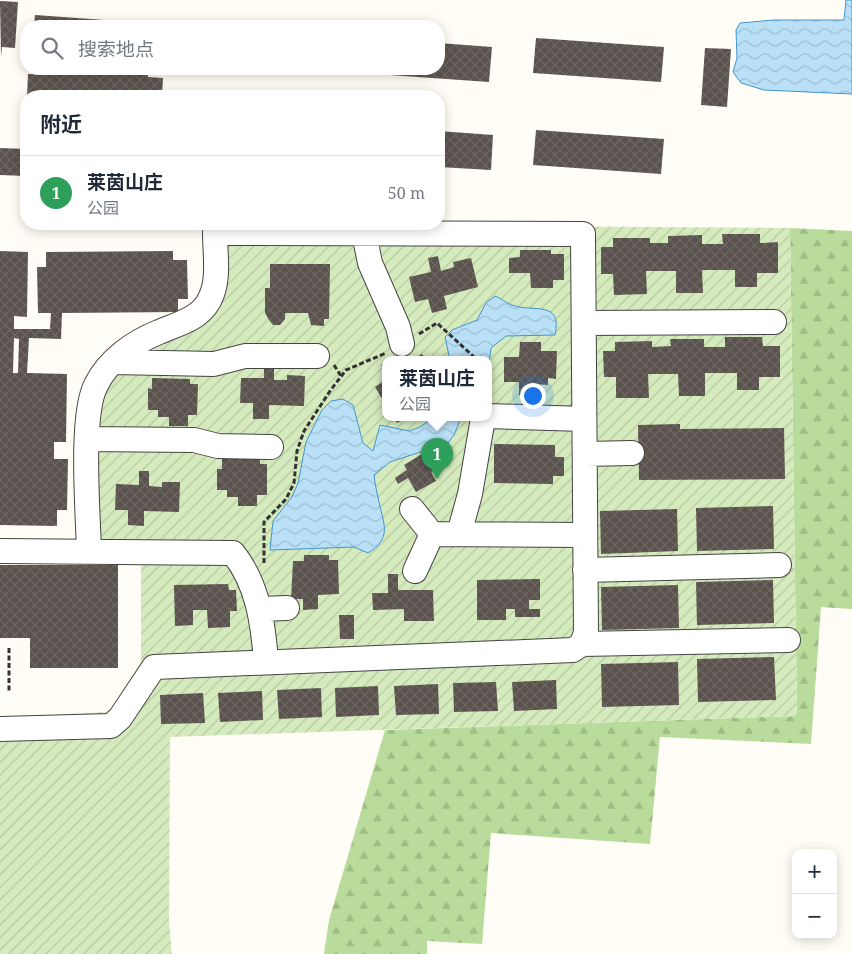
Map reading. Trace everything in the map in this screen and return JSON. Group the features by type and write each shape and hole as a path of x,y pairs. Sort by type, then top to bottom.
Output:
{"lane":[{"path":"89,551 89,406 96,385 113,362 140,341 180,326 199,314 209,303 215,284 215,234 583,234 586,632 582,644"},
{"path":"364,234 370,263 398,327 402,344"},
{"path":"584,323 774,322"},
{"path":"113,362 214,364 245,356 317,356"},
{"path":"492,416 584,419"},
{"path":"459,534 470,494 482,421"},
{"path":"88,439 194,440 218,446 271,447"},
{"path":"585,454 632,453"},
{"path":"412,509 432,534"},
{"path":"432,534 585,535"},
{"path":"416,571 432,534"},
{"path":"0,550 233,553 239,560 257,602 266,661"},
{"path":"585,570 779,565"},
{"path":"257,602 287,608"},
{"path":"0,729 111,726 120,718 154,666 572,650 582,644 788,640"}],"path":[{"path":"437,323 473,356"},
{"path":"257,602 265,586 264,522 286,499 294,484 297,451 304,432 346,370 402,344"},
{"path":"9,648 9,690"}],"green space":[{"path":"445,226 790,228 797,716 170,737 169,923 172,954 0,954 0,718 106,712 113,707 141,662 141,561 82,561 80,407 199,299 204,272 203,230 445,230"},
{"path":"790,228 852,231 852,609 821,607 811,744 660,737 650,844 491,833 482,944 427,941 427,954 324,954 329,920 385,730 797,716"}],"water":[{"path":"846,0 852,0 852,94 764,90 741,83 733,72 737,58 736,30 740,23 774,20 844,20"},
{"path":"495,296 512,305 550,312 554,316 556,324 555,335 506,336 491,348 490,356 449,356 445,337 452,330 477,320 486,303"},
{"path":"343,399 353,405 363,443 373,451 380,425 409,431 429,421 460,421 454,435 448,443 390,462 374,475 384,530 381,542 368,553 354,547 270,550 273,521 292,497 298,483 306,442 322,410 331,401"}],"building":[{"path":"0,1 18,2 15,48 2,47 1,57"},
{"path":"35,15 104,20 35,20"},
{"path":"536,38 664,47 661,82 533,73"},
{"path":"445,43 492,47 489,82 389,75 445,75"},
{"path":"705,48 731,49 727,107 701,105"},
{"path":"28,75 148,75 148,77 163,78 162,90 27,90"},
{"path":"536,130 664,139 661,174 533,165"},
{"path":"445,131 493,135 491,170 445,167"},
{"path":"0,148 20,149 20,176 0,175"},
{"path":"722,234 760,234 760,243 778,242 778,273 757,273 757,287 735,287 735,270 702,270 703,293 676,293 676,271 646,271 647,294 614,295 613,274 601,274 601,247 613,247 613,238 650,238 650,243 668,243 668,236 702,235 702,244 723,244"},
{"path":"520,250 551,250 551,254 564,254 564,280 553,280 553,288 531,288 530,273 509,273 509,258 520,257"},
{"path":"0,251 28,252 27,317 14,316 14,329 50,329 51,313 38,313 37,267 46,267 46,252 173,251 173,260 187,260 188,299 178,299 178,312 62,313 61,339 29,338 27,373 67,374 66,442 54,442 54,459 68,459 67,510 57,510 57,526 0,525","holes":["14,338 19,339 18,373 13,373"]},
{"path":"438,256 441,271 454,267 453,262 471,258 478,287 444,296 447,309 432,313 428,299 415,302 409,277 431,272 428,258"},
{"path":"270,264 330,264 329,319 324,319 324,326 311,325 308,313 285,313 285,319 280,325 273,325 265,313 265,288 270,288"},
{"path":"725,337 762,337 763,346 780,346 780,377 759,377 759,390 737,390 737,373 705,373 705,396 679,396 678,374 648,374 649,398 616,398 616,377 604,377 603,351 615,351 615,342 652,341 652,347 671,346 670,339 704,339 704,347 725,347"},
{"path":"520,342 541,342 541,351 557,351 556,379 548,378 548,385 535,384 535,395 519,395 519,382 504,382 504,357 519,357"},
{"path":"264,365 274,365 274,380 287,380 287,375 305,376 304,406 269,405 269,419 253,419 253,403 240,403 241,378 264,378"},
{"path":"152,378 190,379 190,384 198,384 197,415 188,415 188,426 169,426 169,417 158,417 158,410 148,410 148,388 152,389"},
{"path":"382,383 382,398 375,387"},
{"path":"680,424 680,429 784,428 785,479 639,480 638,425"},
{"path":"494,444 555,445 555,457 564,457 564,476 553,476 553,484 494,483"},
{"path":"422,454 426,461 435,455 441,466 431,472 436,481 416,492 408,478 398,484 395,478 407,470 404,465"},
{"path":"222,459 260,459 260,464 267,464 267,495 257,495 257,506 238,506 238,497 227,497 227,490 217,490 217,469 222,469"},
{"path":"139,471 149,471 149,486 162,487 162,482 180,482 179,512 144,511 144,526 128,525 128,510 115,510 116,484 139,485"},
{"path":"773,506 774,549 697,551 696,508"},
{"path":"677,509 678,551 601,554 600,511"},
{"path":"304,555 329,555 329,560 338,560 339,594 318,595 318,609 303,610 303,599 291,599 293,561 304,561"},
{"path":"0,565 118,565 118,668 30,668 30,638 0,638"},
{"path":"388,574 398,574 398,590 433,590 434,621 404,621 404,609 373,610 372,593 388,593"},
{"path":"540,579 540,600 529,600 529,609 540,609 540,617 515,617 515,609 506,609 506,620 477,620 477,580"},
{"path":"773,580 774,623 697,625 696,582"},
{"path":"228,584 229,590 236,590 237,611 230,611 230,627 208,628 207,610 193,610 193,625 175,626 174,585"},
{"path":"678,585 679,628 602,630 601,587"},
{"path":"339,615 354,615 354,639 340,639"},
{"path":"774,657 776,700 698,702 697,659"},
{"path":"678,662 679,705 602,707 601,664"},
{"path":"556,680 557,709 514,711 512,682"},
{"path":"496,682 498,711 454,712 453,683"},
{"path":"438,684 439,714 396,715 394,686"},
{"path":"378,686 379,715 336,717 335,688"},
{"path":"321,688 322,717 279,719 277,690"},
{"path":"262,691 263,720 220,722 218,693"},
{"path":"203,693 205,723 161,724 160,695"}],"place":[{"name":"莱茵山庄","path":"437,479"}]}
